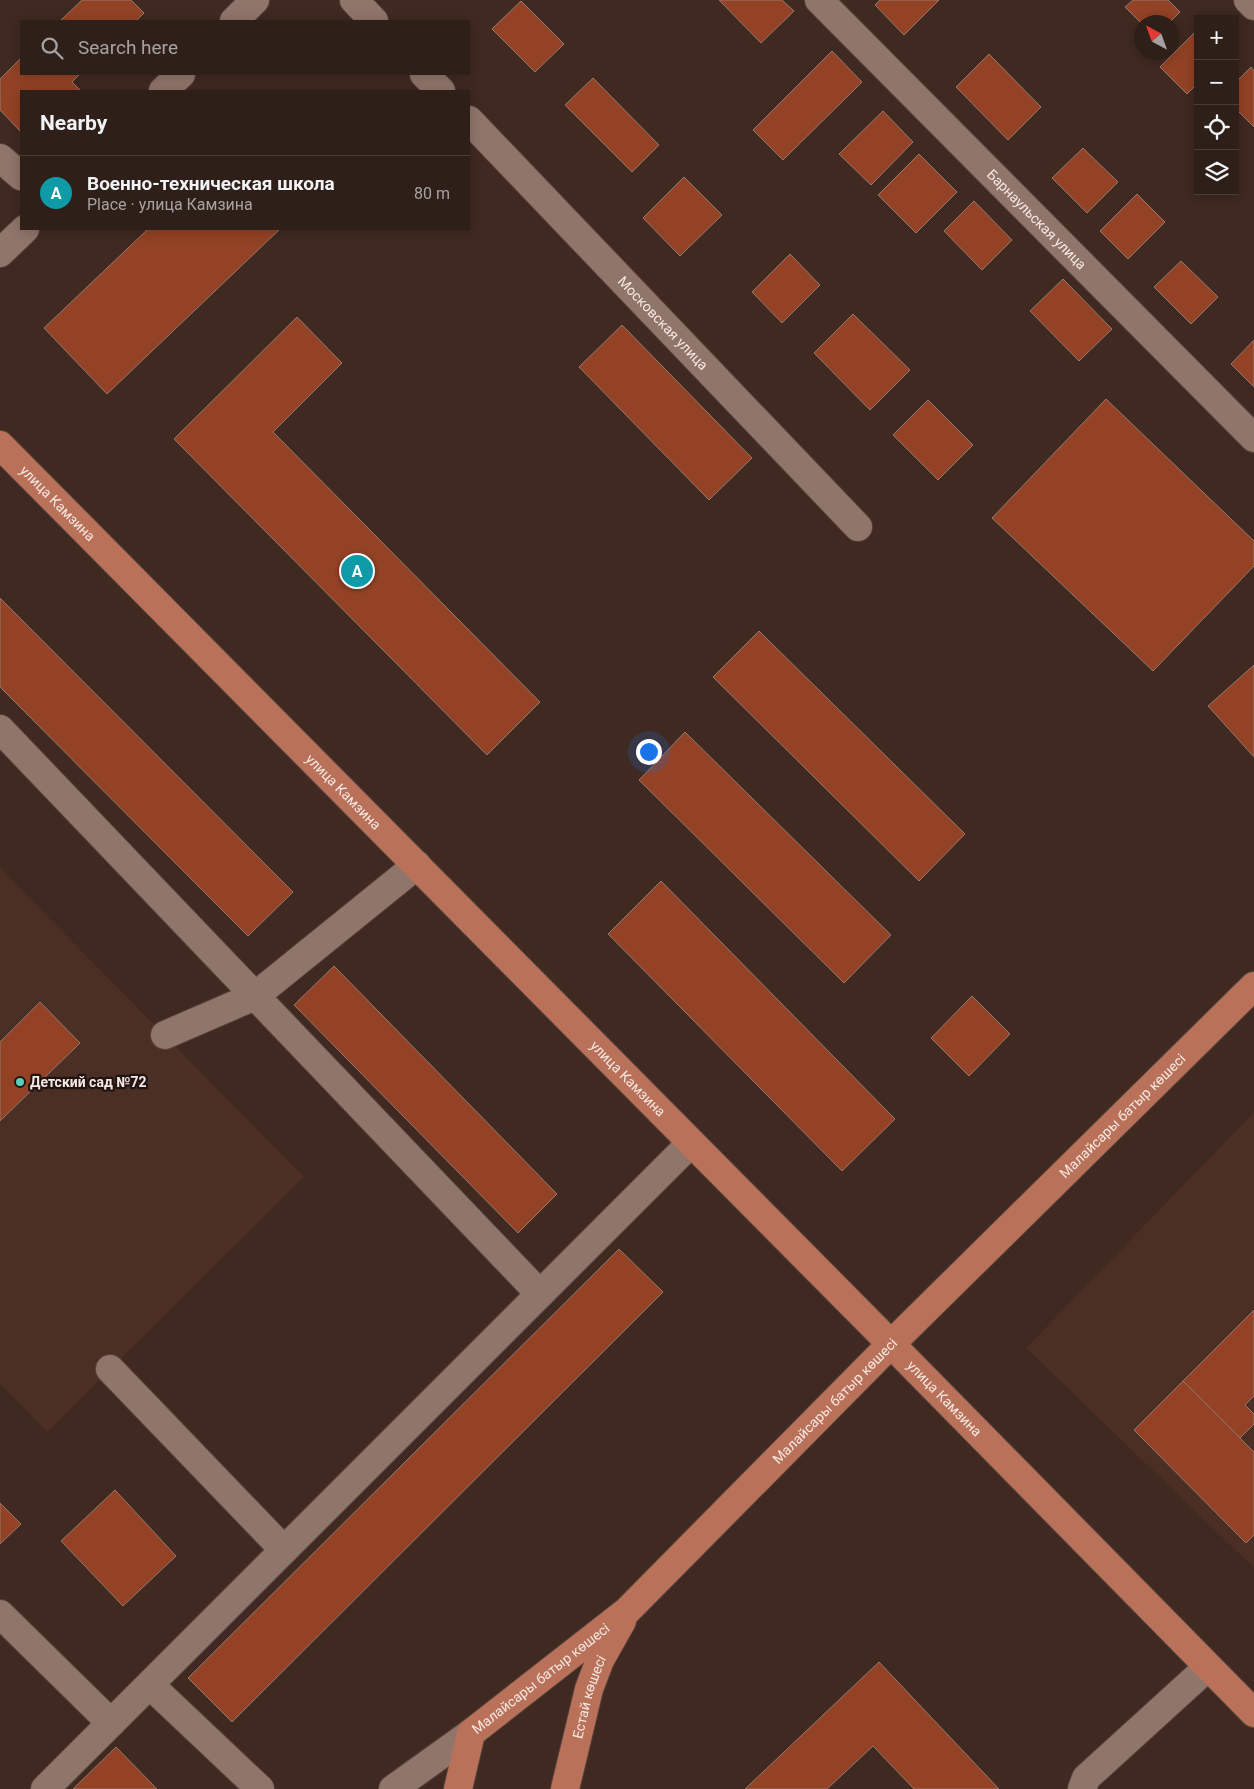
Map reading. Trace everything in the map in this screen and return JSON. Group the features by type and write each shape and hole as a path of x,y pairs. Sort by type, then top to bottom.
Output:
{"main road":[{"name":"улица Камзина","path":"0,445 1254,1713"},
{"name":"Малайсары батыр көшесі","path":"471,1733 627,1611 891,1344 1254,986"},
{"name":"Естай көшесі","path":"565,1789 589,1689 600,1660 627,1611"},
{"path":"458,1789 471,1733"}],"street":[{"path":"235,20 255,0"},
{"path":"354,0 373,20"},
{"name":"Барнаульская улица","path":"819,0 1254,438"},
{"path":"1248,0 1254,6"},
{"path":"164,90 180,75"},
{"path":"425,75 440,90"},
{"name":"Московская улица","path":"470,121 858,527"},
{"path":"0,158 20,175"},
{"path":"0,253 24,230"},
{"path":"0,729 540,1294"},
{"path":"165,1035 255,996 417,865"},
{"path":"44,1789 691,1143"},
{"path":"110,1369 284,1550"},
{"path":"0,1614 111,1723"},
{"path":"1082,1789 1086,1778 1208,1667"},
{"path":"150,1684 260,1789"},
{"name":"Малайсары батыр көшесі","path":"393,1789 471,1733"}],"shaded area":[{"path":"0,868 304,1177 47,1432 0,1384"},
{"path":"1254,1112 1254,1568 1026,1348"}],"building":[{"path":"82,0 131,0 144,13 137,20 61,20"},
{"path":"719,0 782,0 794,11 761,43"},
{"path":"880,0 939,0 904,35 875,5"},
{"path":"1133,0 1168,0 1180,12 1177,15 1134,16 1125,7"},
{"path":"521,1 564,44 535,72 492,29"},
{"path":"1194,33 1194,87 1187,94 1160,67 1167,60 1179,60 1179,48"},
{"path":"832,51 862,82 783,160 753,130"},
{"path":"989,54 1041,107 1008,140 956,87"},
{"path":"20,59 20,75 79,75 72,82 80,90 20,90 20,131 0,110 0,79"},
{"path":"1251,67 1254,71 1254,127 1239,112 1239,79"},
{"path":"593,78 659,145 632,172 565,105"},
{"path":"883,111 913,142 871,185 839,154"},
{"path":"1083,148 1118,182 1087,213 1052,178"},
{"path":"919,154 957,192 916,233 878,195"},
{"path":"684,177 722,215 680,256 643,218"},
{"path":"1137,194 1165,222 1128,259 1100,231"},
{"path":"974,201 1012,240 982,270 944,231"},
{"path":"147,230 279,230 107,394 44,328"},
{"path":"790,254 820,285 782,323 752,292"},
{"path":"1181,261 1218,297 1191,324 1154,287"},
{"path":"1063,279 1112,329 1079,361 1030,311"},
{"path":"853,314 910,370 870,410 814,353"},
{"path":"297,317 342,363 273,432 540,702 487,755 174,439"},
{"path":"622,325 752,458 709,500 579,367"},
{"path":"1254,340 1254,387 1231,364"},
{"path":"1106,399 1254,541 1254,566 1153,671 992,518"},
{"path":"928,400 973,445 938,480 893,435"},
{"path":"0,598 293,892 248,936 0,687"},
{"path":"759,631 965,834 919,881 713,677"},
{"path":"1254,665 1254,757 1208,706"},
{"path":"685,732 891,935 844,983 639,780"},
{"path":"661,881 895,1119 842,1171 608,934"},
{"path":"334,966 557,1194 518,1233 294,1005"},
{"path":"972,996 1010,1034 969,1076 931,1038"},
{"name":"Детский сад №72","path":"40,1002 80,1043 0,1121 0,1042"},
{"path":"619,1249 663,1292 232,1722 188,1678"},
{"path":"1254,1310 1254,1396 1245,1405 1254,1414 1254,1424 1240,1438 1183,1381"},
{"path":"1183,1381 1254,1452 1254,1535 1246,1543 1134,1430"},
{"path":"115,1490 176,1556 123,1606 61,1541"},
{"path":"0,1503 21,1524 0,1544"},
{"path":"879,1662 999,1789 914,1789 873,1746 827,1789 745,1789"},
{"path":"116,1747 157,1789 73,1789"}],"place":[{"name":"Военно-техническая школа","path":"357,571"},
{"name":"Детский сад №72","path":"20,1082"}]}
